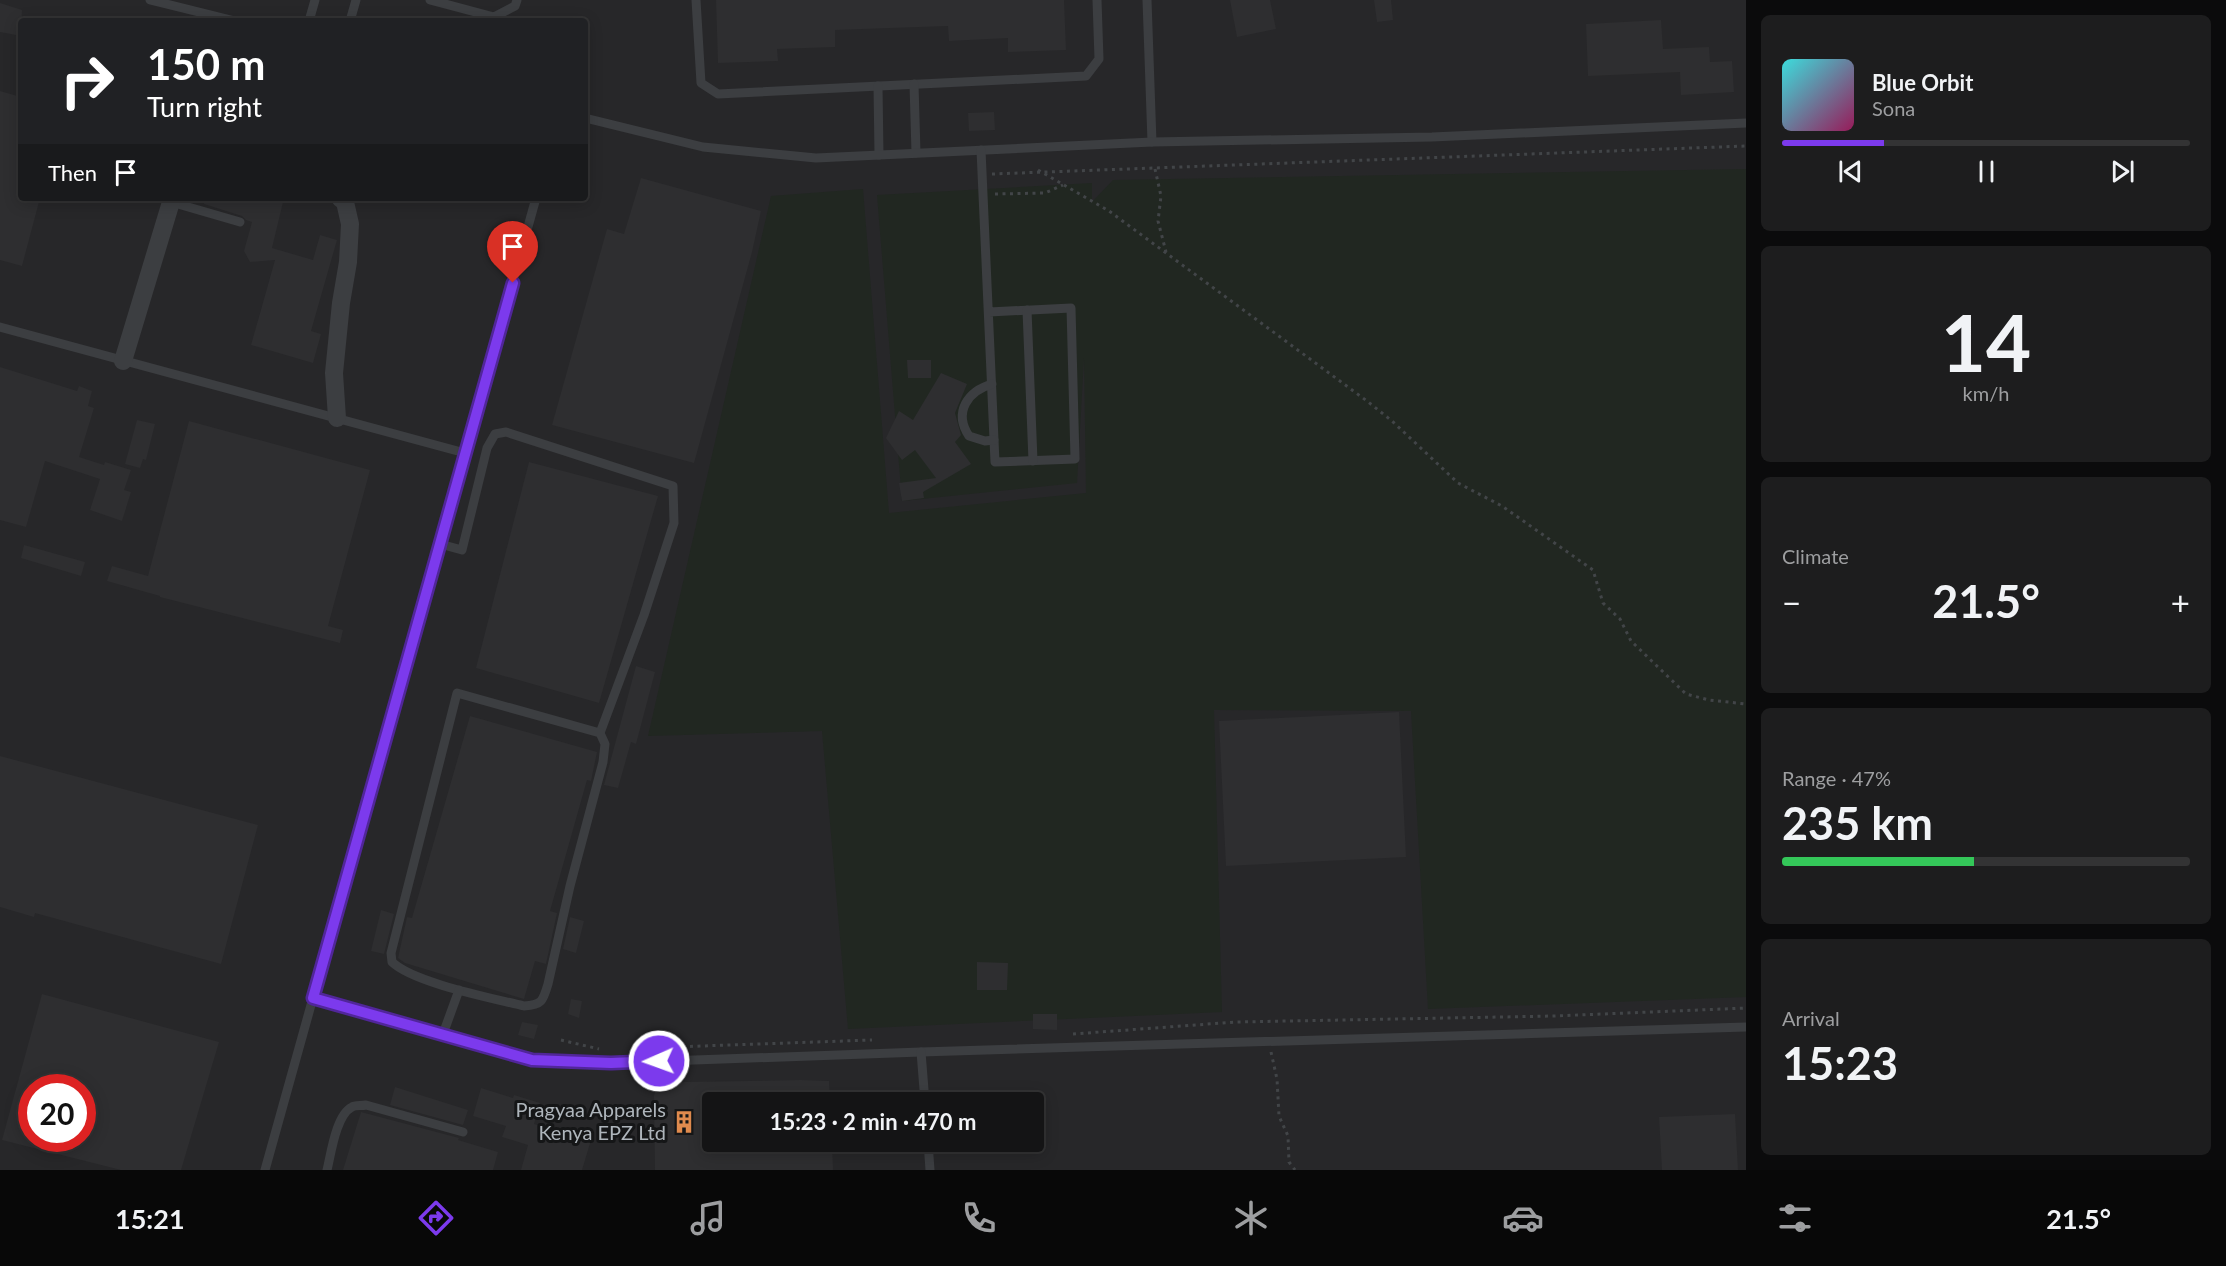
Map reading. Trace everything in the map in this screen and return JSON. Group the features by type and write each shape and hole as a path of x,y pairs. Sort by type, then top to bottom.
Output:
{"street":[{"path":"337,418 334,373 341,303 348,262 350,224 344,201"},
{"path":"123,361 171,202"}],"lane":[{"path":"150,0 223,18"},
{"path":"310,18 315,0"},
{"path":"351,18 356,0"},
{"path":"430,0 494,17 515,6 517,0"},
{"path":"696,0 701,83 718,94 1086,76 1099,58 1097,0"},
{"path":"1147,0 1152,142"},
{"path":"914,84 916,153"},
{"path":"878,86 879,155"},
{"path":"588,119 703,147 816,158 1152,142 1432,137 1746,123"},
{"path":"981,150 983,174 983,194 988,312 992,384 995,462 1075,459 1071,308 988,312"},
{"path":"265,1170 535,201"},
{"path":"171,202 240,222"},
{"path":"1027,310 1033,461"},
{"path":"0,327 465,453"},
{"path":"992,384 979,388 971,394 965,404 964,419 969,436 985,441 994,440"},
{"path":"440,544 462,550 487,448 495,434 506,432 674,486 674,523 644,615 600,733 605,744 603,762 543,1000 535,1005 524,1006 459,990 400,970 392,962 392,953 458,693 600,733"},
{"path":"443,1034 459,990"},
{"path":"313,998 532,1060 611,1063 1746,1027"},
{"path":"921,1052 924,1092"},
{"path":"327,1170 339,1123 344,1113 353,1106 366,1105 463,1132"},
{"path":"929,1152 930,1170"}],"path":[{"path":"983,174 1746,146"},
{"path":"1155,169 1161,196 1158,221 1167,254"},
{"path":"1039,171 1109,211 1392,421 1458,483 1502,506 1593,570 1603,603 1620,619 1631,641 1686,694 1709,700 1746,704"},
{"path":"983,194 1045,193 1063,185"},
{"path":"1064,1034 1236,1022 1554,1016 1746,1008"},
{"path":"561,1040 603,1050"},
{"path":"636,1048 877,1040"},
{"path":"1269,1041 1277,1079 1279,1116 1288,1136 1289,1162 1295,1170"}],"shaded area":[{"path":"0,0 1746,0 1746,1170 0,1170"},
{"path":"1746,169 1746,997 1428,1009 1411,711 1214,710 1222,1012 848,1029 822,731 648,736 771,196 863,189 889,513 1086,493 1084,358 1077,483 902,501 877,195 1092,183 1092,202 1113,180"}],"building":[{"path":"716,0 1064,0 1066,50 1008,52 1008,38 949,41 948,26 835,30 835,47 777,49 778,61 718,63"},
{"path":"1230,0 1270,0 1276,29 1237,37"},
{"path":"1374,0 1391,0 1393,20 1377,22"},
{"path":"0,3 22,10 22,18 18,18 18,35 0,32"},
{"path":"1661,20 1663,49 1709,47 1710,62 1732,61 1734,92 1681,95 1680,72 1588,76 1586,24"},
{"path":"0,91 18,96 18,201 39,201 22,266 0,260"},
{"path":"994,112 995,130 969,131 968,113"},
{"path":"641,178 761,211 752,252 694,463 552,425 607,229 624,234"},
{"path":"204,201 283,201 272,248 313,260 320,235 337,240 311,331 321,334 313,363 251,345 275,260 250,262 244,251 252,222 242,216 204,204"},
{"path":"907,360 931,360 931,378 908,378"},
{"path":"0,367 77,391 79,386 92,391 88,406 94,408 79,457 131,470 124,490 131,492 122,521 90,510 100,479 45,461 26,527 0,520"},
{"path":"941,373 967,384 955,413 961,435 955,442 971,464 923,492 924,498 902,501 899,483 936,478 915,450 902,460 886,438 899,411 913,420"},
{"path":"137,420 155,424 146,460 143,459 140,468 125,464"},
{"path":"189,421 370,470 328,626 343,630 340,643 160,597 107,581 112,566 148,576"},
{"path":"529,462 658,496 599,703 476,668"},
{"path":"24,545 85,562 81,576 21,558"},
{"path":"636,666 655,672 636,744 631,742 618,788 604,785"},
{"path":"1399,712 1406,857 1226,866 1219,721"},
{"path":"470,716 597,752 591,781 587,780 550,911 557,913 546,964 535,961 524,999 405,963 398,958 407,917 412,918"},
{"path":"0,756 258,825 221,964 35,913 34,917 0,907"},
{"path":"381,910 394,914 384,954 371,951"},
{"path":"570,917 584,921 576,953 563,949"},
{"path":"977,962 1008,963 1007,990 977,990"},
{"path":"42,994 219,1042 181,1170 121,1170 50,1152 96,1152 96,1074 20,1074"},
{"path":"571,999 582,1001 579,1018 568,1014"},
{"path":"1033,1014 1057,1014 1057,1030 1033,1029"},
{"path":"522,1022 538,1025 534,1039 518,1035"},
{"name":"Pragyaa Apparels Kenya EPZ Ltd","path":"829,1081 830,1092 702,1092 702,1152 832,1152 833,1170 655,1170 654,1096 656,1086 684,1082"},
{"path":"18,1082 18,1144 2,1140"},
{"path":"395,1087 468,1110 463,1125 390,1105"},
{"path":"481,1088 513,1098 514,1095 540,1103 534,1124 591,1140 582,1170 521,1170 528,1145 502,1137 506,1126 473,1116"},
{"path":"361,1112 459,1138 458,1140 498,1152 493,1170 343,1170"},
{"path":"1735,1114 1738,1170 1662,1170 1659,1117"}],"place":[{"name":"Pragyaa Apparels Kenya EPZ Ltd","path":"684,1122"}],"route":[{"path":"513,283 313,998 532,1060 611,1063 659,1061"}]}
